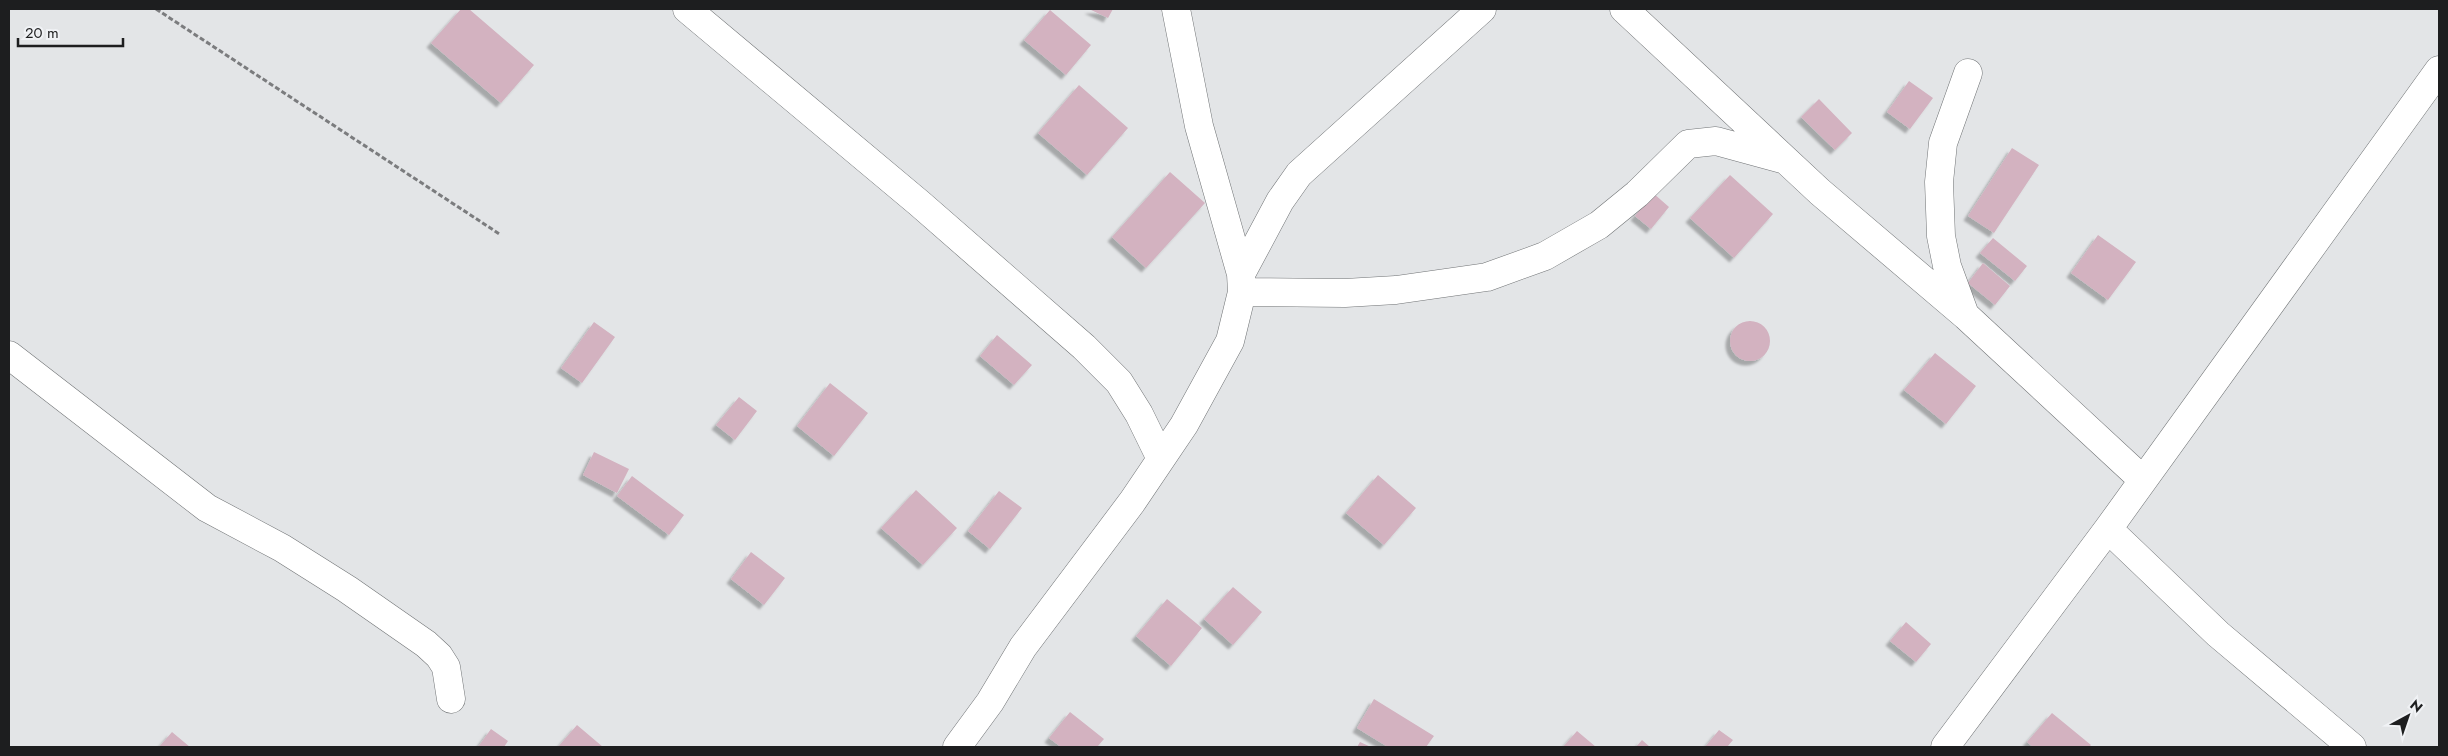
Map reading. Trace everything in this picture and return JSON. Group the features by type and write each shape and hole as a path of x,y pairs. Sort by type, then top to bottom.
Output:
{"street":[{"path":"688,9 919,203 1084,346 1119,382 1139,414 1161,459"},
{"path":"1176,9 1199,126 1242,283"},
{"path":"957,747 990,702 1023,647 1132,502 1184,425 1230,341 1242,283 1280,201 1299,174 1482,9"},
{"path":"1624,9 1786,160 1966,316 2143,480"},
{"path":"1945,747 2108,529 2439,70"},
{"path":"1966,316 1947,266 1941,236 1939,182 1943,143 1968,74"},
{"path":"1242,283 1345,293 1396,290 1487,277 1545,256 1599,225 1637,194 1688,144 1716,141 1786,160"},
{"path":"9,355 207,508 282,548 339,584 426,644 439,656 446,667 451,699"},
{"path":"2108,529 2218,634 2352,747"}],"path":[{"path":"156,9 501,235"}],"building":[{"path":"461,9 469,9 534,65 501,103 431,43"},
{"path":"1089,9 1113,9 1108,18"},
{"path":"1050,10 1091,45 1066,75 1024,40"},
{"path":"1909,81 1933,98 1910,129 1887,112"},
{"path":"1079,85 1128,128 1087,175 1038,133"},
{"path":"1819,99 1852,133 1835,150 1801,117"},
{"path":"2012,148 2039,165 1994,233 1968,216"},
{"path":"1170,172 1205,203 1146,268 1112,237"},
{"path":"1730,175 1773,214 1734,258 1690,218"},
{"path":"1653,193 1669,207 1651,229 1635,216"},
{"path":"2098,235 2136,262 2108,300 2071,273"},
{"path":"1993,238 2027,266 2015,281 1980,253"},
{"path":"1983,263 2010,286 1995,305 1968,283"},
{"path":"1750,321 1764,327 1770,341 1764,355 1750,361 1736,355 1730,341 1736,327"},
{"path":"594,322 615,337 582,383 561,368"},
{"path":"997,335 1032,365 1014,385 980,356"},
{"path":"1935,353 1976,386 1946,424 1904,390"},
{"path":"830,383 868,413 834,456 797,426"},
{"path":"739,397 757,411 735,440 716,425"},
{"path":"594,452 629,469 617,493 583,475"},
{"path":"1378,475 1416,508 1384,545 1346,513"},
{"path":"632,476 684,515 669,535 617,496"},
{"path":"916,490 957,528 923,565 881,528"},
{"path":"999,491 1022,508 990,549 968,531"},
{"path":"751,552 785,578 764,605 731,579"},
{"path":"1233,587 1262,612 1233,645 1204,619"},
{"path":"1167,599 1202,628 1171,666 1136,636"},
{"path":"1906,622 1931,644 1916,662 1890,641"},
{"path":"1374,699 1434,736 1426,747 1388,747 1357,728"},
{"path":"1070,712 1104,739 1097,747 1061,747 1049,738"},
{"path":"2052,713 2091,745 2089,747 2033,747 2027,742"},
{"path":"577,725 603,747 558,747"},
{"path":"491,729 508,741 504,747 478,747"},
{"path":"1719,730 1733,740 1727,747 1705,747"},
{"path":"1577,731 1596,747 1563,747"},
{"path":"172,732 190,747 159,747"},
{"path":"1642,740 1650,747 1636,747"},
{"path":"1360,742 1371,747 1357,747"}]}
